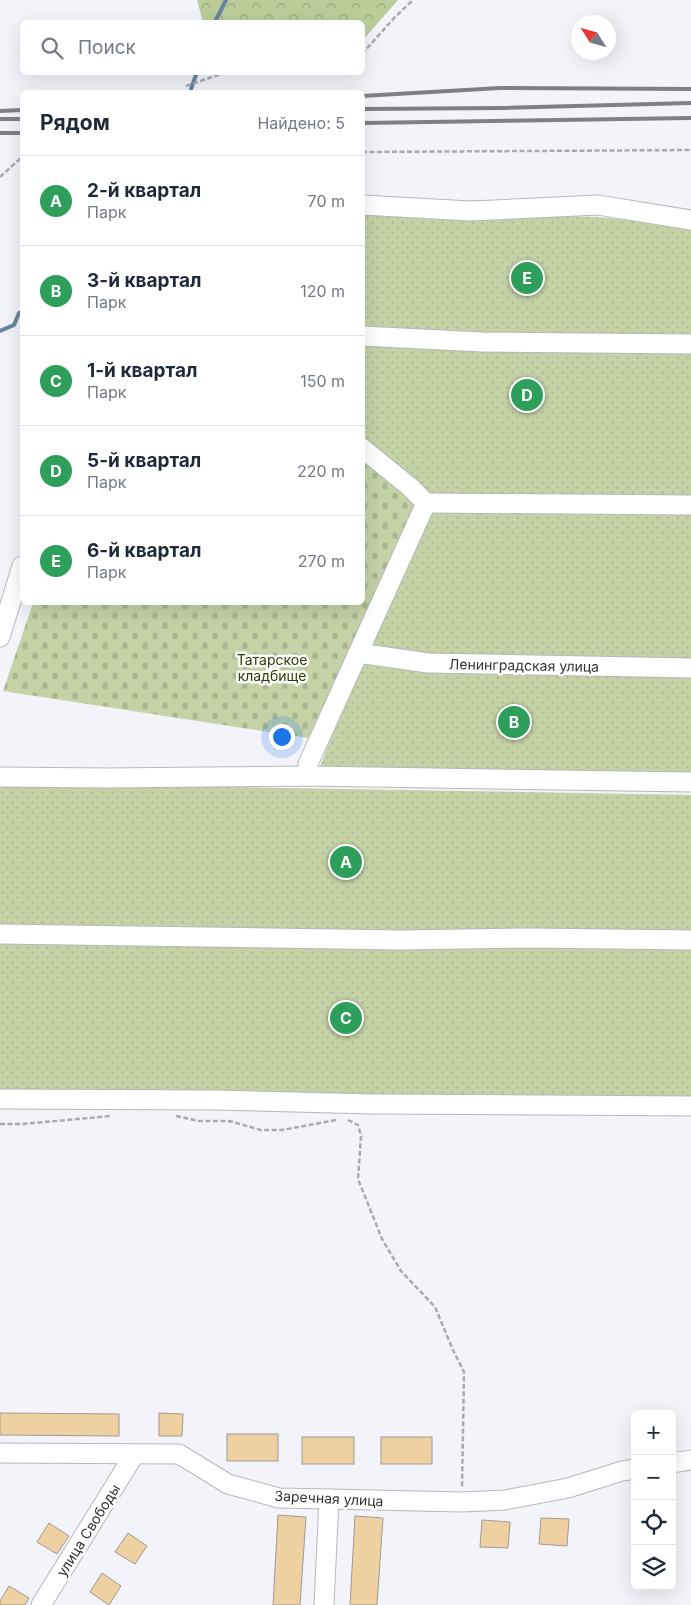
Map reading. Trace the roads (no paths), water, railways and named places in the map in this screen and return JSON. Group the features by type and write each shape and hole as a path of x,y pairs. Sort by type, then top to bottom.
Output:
{"street":[{"path":"365,205 471,211 598,205 691,220"},
{"path":"365,336 482,342 691,344"},
{"path":"365,450 410,487 426,504 691,505"},
{"path":"308,776 308,764 426,504"},
{"path":"0,637 20,572"},
{"name":"Ленинградская улица","path":"358,653 428,663 691,668"},
{"path":"0,777 308,776 691,782"},
{"path":"0,934 401,940 520,938 691,940"},
{"path":"0,1099 691,1106"},
{"name":"Заречная улица","path":"0,1453 179,1454 228,1484 279,1498 462,1502 505,1500 568,1488 631,1470"},
{"name":"улица Свободы","path":"41,1605 134,1455"},
{"path":"676,1462 691,1460"},
{"path":"324,1605 329,1499"}],"waterway":[{"path":"216,20 226,0"},
{"path":"191,89 196,75"},
{"path":"0,331 14,325 20,313"}],"railway":[{"path":"365,96 500,88 691,89"},
{"path":"365,109 691,103"},
{"path":"0,111 20,110"},
{"path":"365,123 691,118"},
{"path":"0,119 20,119"},
{"path":"0,133 20,133"}],"place":[{"name":"6-й квартал","path":"527,278"},
{"name":"5-й квартал","path":"527,395"},
{"name":"3-й квартал","path":"514,722"},
{"name":"2-й квартал","path":"346,862"},
{"name":"1-й квартал","path":"346,1018"}],"park label":[{"name":"Татарское кладбище","path":"272,668"}]}
